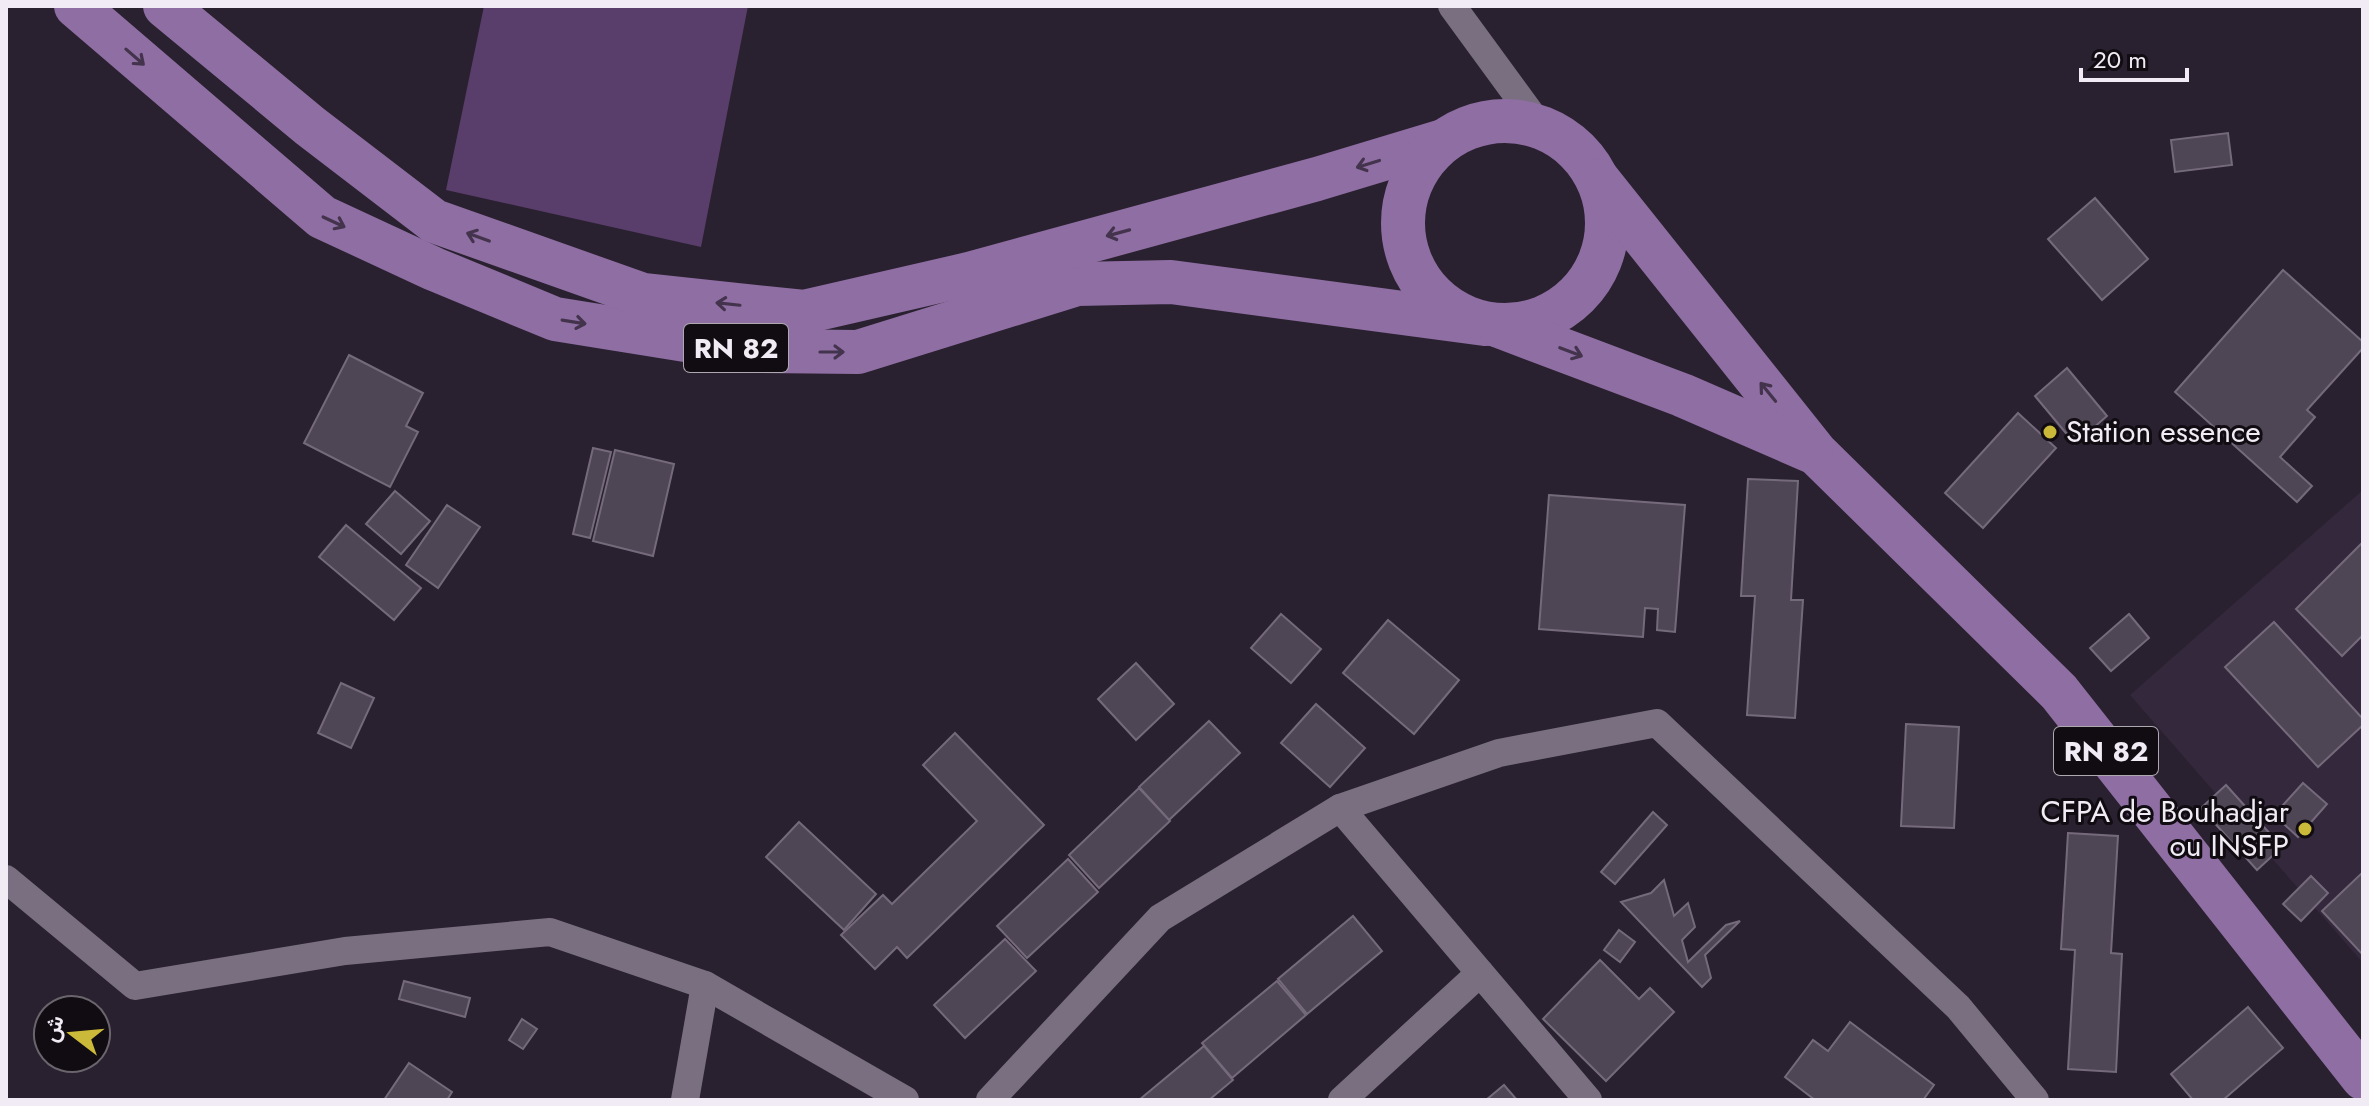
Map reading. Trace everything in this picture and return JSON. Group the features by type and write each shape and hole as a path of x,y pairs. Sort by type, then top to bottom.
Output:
{"main road":[{"name":"RN 82","path":"76,6 322,217 434,269 555,319 754,351 858,352 1077,284 1171,282 1491,325 1682,395 1816,453"},
{"name":"RN 82","path":"165,6 310,126 434,221 643,295 804,312 969,274 1317,179 1443,141"},
{"path":"1506,119 1539,125 1564,138 1585,157 1599,181 1607,210 1606,240 1596,269 1579,294 1555,313 1527,324 1491,325 1454,312 1427,291 1410,263 1403,230 1406,196 1420,165 1443,141 1473,125 1506,119"},
{"name":"RN 82","path":"1599,181 1816,453 2059,692 2363,1078"}],"street":[{"path":"1452,6 1539,125"},
{"path":"990,1100 1160,918 1340,808 1499,753 1657,723 1958,1007 2035,1100"},
{"path":"1340,808 1588,1100"},
{"path":"6,879 135,986 345,951 550,932 705,985 905,1100"},
{"path":"1342,1100 1480,973"},
{"path":"685,1100 705,985"}],"shaded area":[{"path":"484,6 748,6 701,247 446,190"},
{"name":"CFPA de Bouhadjar ou INSFP","path":"2363,490 2363,963 2130,695"}],"building":[{"path":"2228,133 2232,165 2175,172 2171,140"},
{"path":"2095,198 2148,259 2102,300 2048,239"},
{"path":"2283,270 2363,342 2363,348 2307,410 2315,417 2280,457 2312,486 2297,502 2175,392"},
{"path":"349,355 423,393 406,426 418,432 390,487 304,443"},
{"path":"2067,368 2107,416 2075,444 2035,396"},
{"path":"2018,413 2056,448 1983,528 1945,493"},
{"path":"593,448 611,452 590,538 573,534"},
{"path":"615,450 674,464 653,556 593,541"},
{"path":"1748,479 1798,481 1791,600 1803,600 1795,718 1747,715 1755,596 1741,596"},
{"path":"395,491 430,521 401,554 366,524"},
{"path":"1549,495 1685,505 1675,632 1657,630 1658,609 1645,608 1643,637 1539,629"},
{"path":"447,505 480,527 438,588 406,565"},
{"path":"346,525 421,588 394,620 319,557"},
{"path":"2363,542 2363,635 2342,656 2296,609"},
{"path":"1281,614 1321,649 1291,683 1251,648"},
{"path":"2129,614 2149,638 2111,671 2090,648"},
{"path":"1388,620 1459,680 1414,734 1343,673"},
{"path":"2274,622 2363,719 2363,725 2318,767 2225,667"},
{"path":"1136,663 1174,704 1136,740 1098,699"},
{"path":"341,683 374,698 351,748 318,733"},
{"path":"1316,704 1365,748 1330,787 1281,743"},
{"path":"1209,721 1240,753 1169,820 1139,787"},
{"path":"1906,724 1959,727 1954,828 1901,826"},
{"path":"955,733 1044,825 907,958 897,947 875,969 841,935 883,895 892,904 977,821 923,765"},
{"path":"2303,783 2327,804 2298,837 2274,815"},
{"path":"2226,785 2282,847 2257,870 2201,808"},
{"path":"1139,788 1170,821 1099,888 1069,855"},
{"path":"1653,812 1667,825 1615,884 1601,872"},
{"path":"799,822 876,894 844,930 766,857"},
{"path":"2068,833 2118,836 2111,953 2122,954 2116,1072 2068,1069 2075,950 2061,949"},
{"path":"1068,859 1098,892 1027,958 997,926"},
{"path":"2363,872 2363,955 2322,911"},
{"path":"2311,876 2328,893 2301,921 2283,904"},
{"path":"1664,880 1674,916 1688,903 1695,927 1682,940 1688,962 1726,925 1740,921 1705,955 1711,978 1702,987 1621,902 1651,893"},
{"path":"1353,916 1382,951 1307,1014 1278,979"},
{"path":"1619,930 1635,942 1620,962 1604,950"},
{"path":"1005,939 1036,971 965,1038 934,1005"},
{"path":"1600,960 1639,999 1650,988 1674,1012 1606,1081 1543,1019"},
{"path":"404,981 470,998 465,1017 399,999"},
{"path":"1277,981 1306,1015 1232,1078 1202,1043"},
{"path":"2248,1007 2283,1048 2223,1100 2193,1100 2171,1074"},
{"path":"522,1019 537,1029 523,1049 509,1040"},
{"path":"1850,1022 1934,1085 1923,1100 1815,1100 1785,1077 1813,1040 1828,1051"},
{"path":"1204,1046 1233,1080 1209,1100 1139,1100"},
{"path":"409,1063 452,1092 447,1100 384,1100"},
{"path":"1504,1085 1517,1100 1486,1100"}],"place":[{"name":"Station essence","path":"2050,432"},
{"name":"CFPA de Bouhadjar ou INSFP","path":"2305,829"}]}
